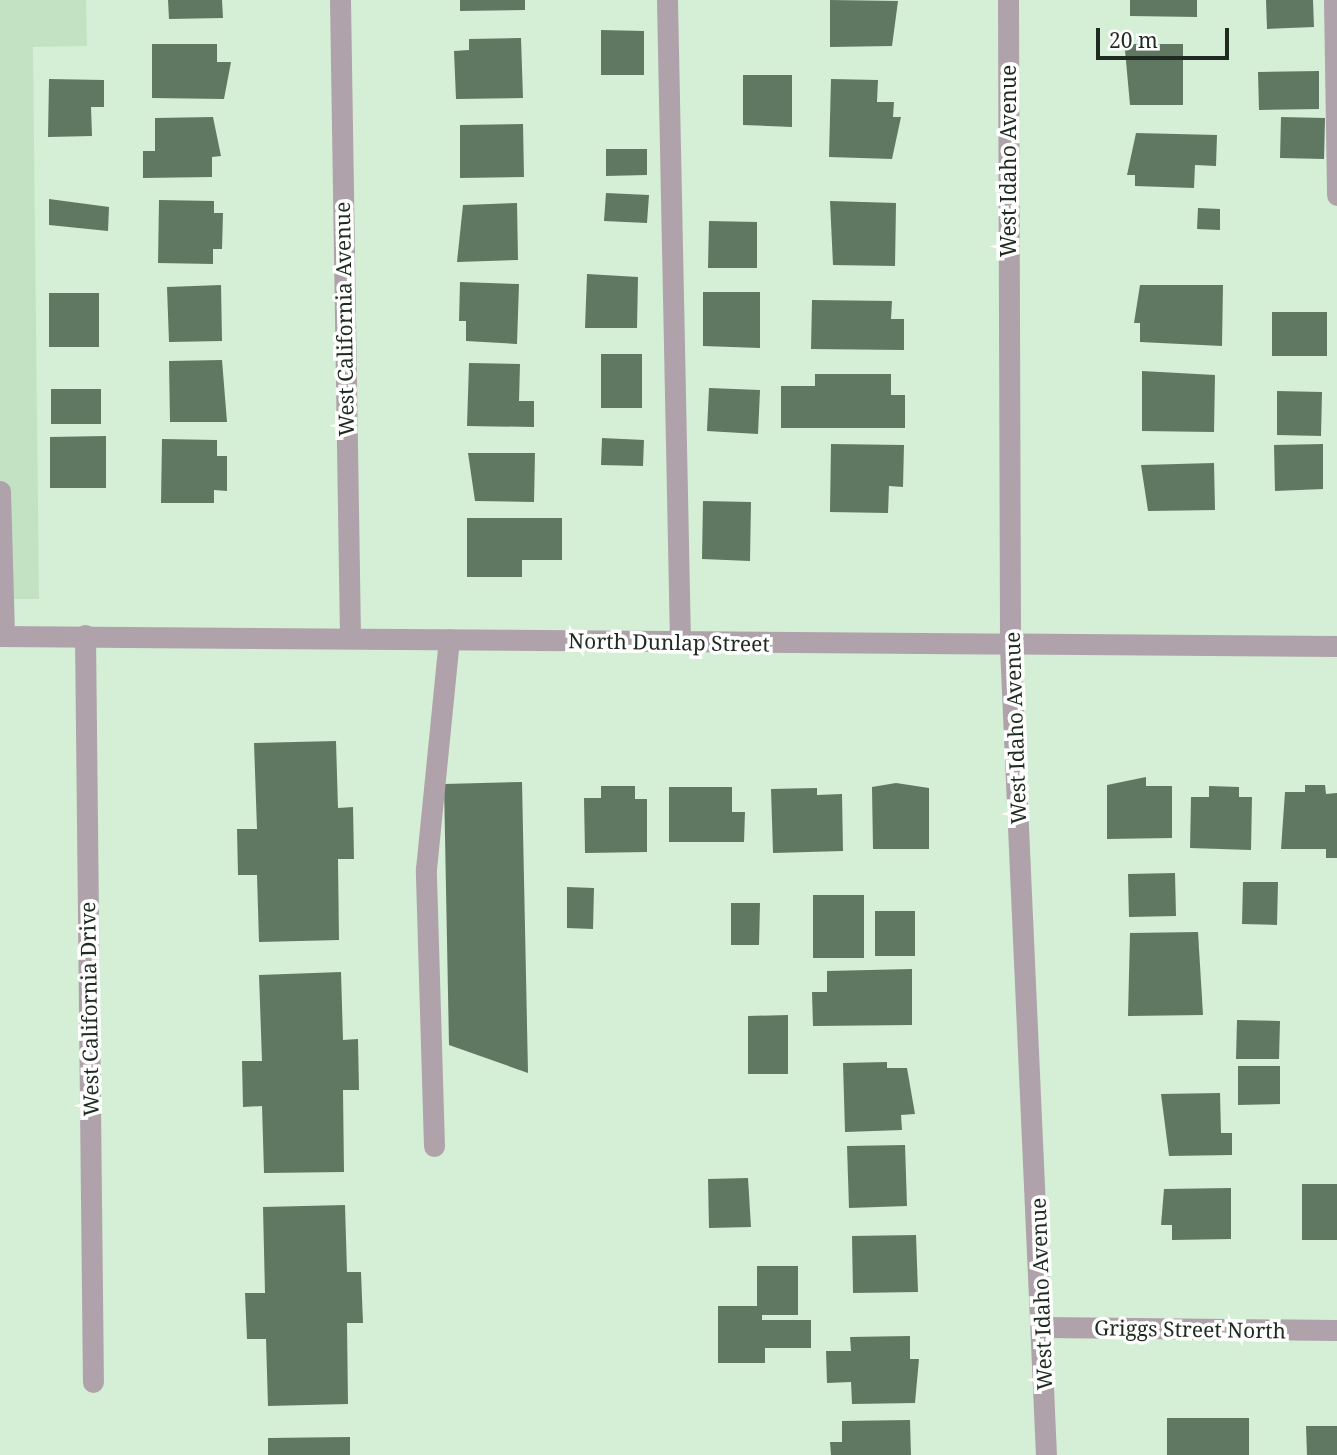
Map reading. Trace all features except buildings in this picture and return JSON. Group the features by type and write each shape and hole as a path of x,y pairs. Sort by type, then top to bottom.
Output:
{"street":[{"name":"West California Avenue","path":"340,0 350,638"},
{"path":"667,0 680,641"},
{"name":"West Idaho Avenue","path":"1007,0 1010,647 1044,1327 1046,1455"},
{"path":"1334,0 1337,195"},
{"path":"0,491 2,636"},
{"name":"West California Drive","path":"85,635 93,1382"},
{"name":"North Dunlap Street","path":"2,636 680,641 1010,647 1337,646"},
{"path":"434,1146 426,869 449,639"},
{"name":"Griggs Street North","path":"1044,1327 1337,1330"}],"shaded area":[{"path":"0,0 86,0 87,46 33,47 39,599 0,599"}]}
